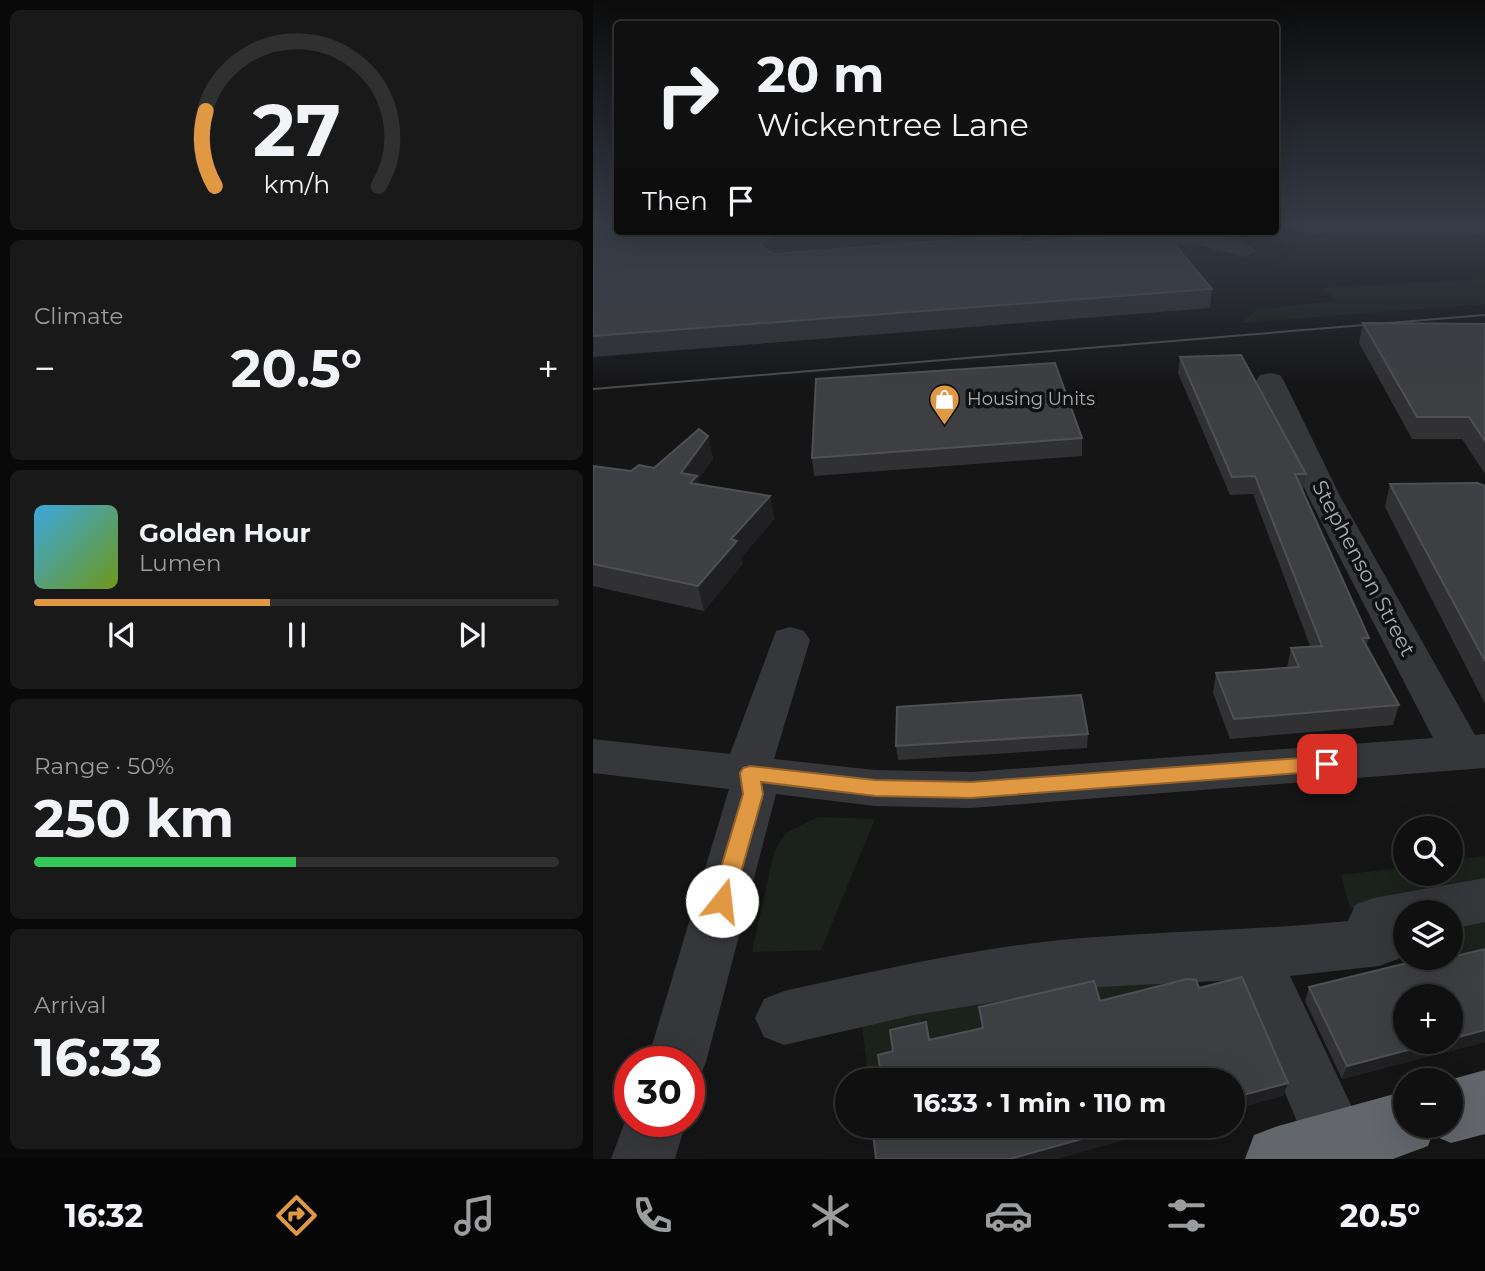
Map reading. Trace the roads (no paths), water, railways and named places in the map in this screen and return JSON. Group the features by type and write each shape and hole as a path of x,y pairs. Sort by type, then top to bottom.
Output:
{"highway":[{"path":"1463,1108 1485,1102"},
{"path":"1278,1159 1393,1126"}],"street":[{"name":"Stephenson Street","path":"1270,381 1324,496 1474,752"},
{"path":"681,1046 753,794 750,773 752,755 790,640"},
{"path":"593,756 875,788 971,790 1474,752"},
{"path":"1463,904 1485,900"},
{"path":"784,1018 914,989 1081,963 1253,955 1379,942 1374,920 1393,917"},
{"path":"1253,955 1337,1140"},
{"path":"643,1159 650,1137"}],"tram line":[{"path":"593,389 1485,315"}],"place":[{"name":"Housing Units","path":"944,426"}]}
